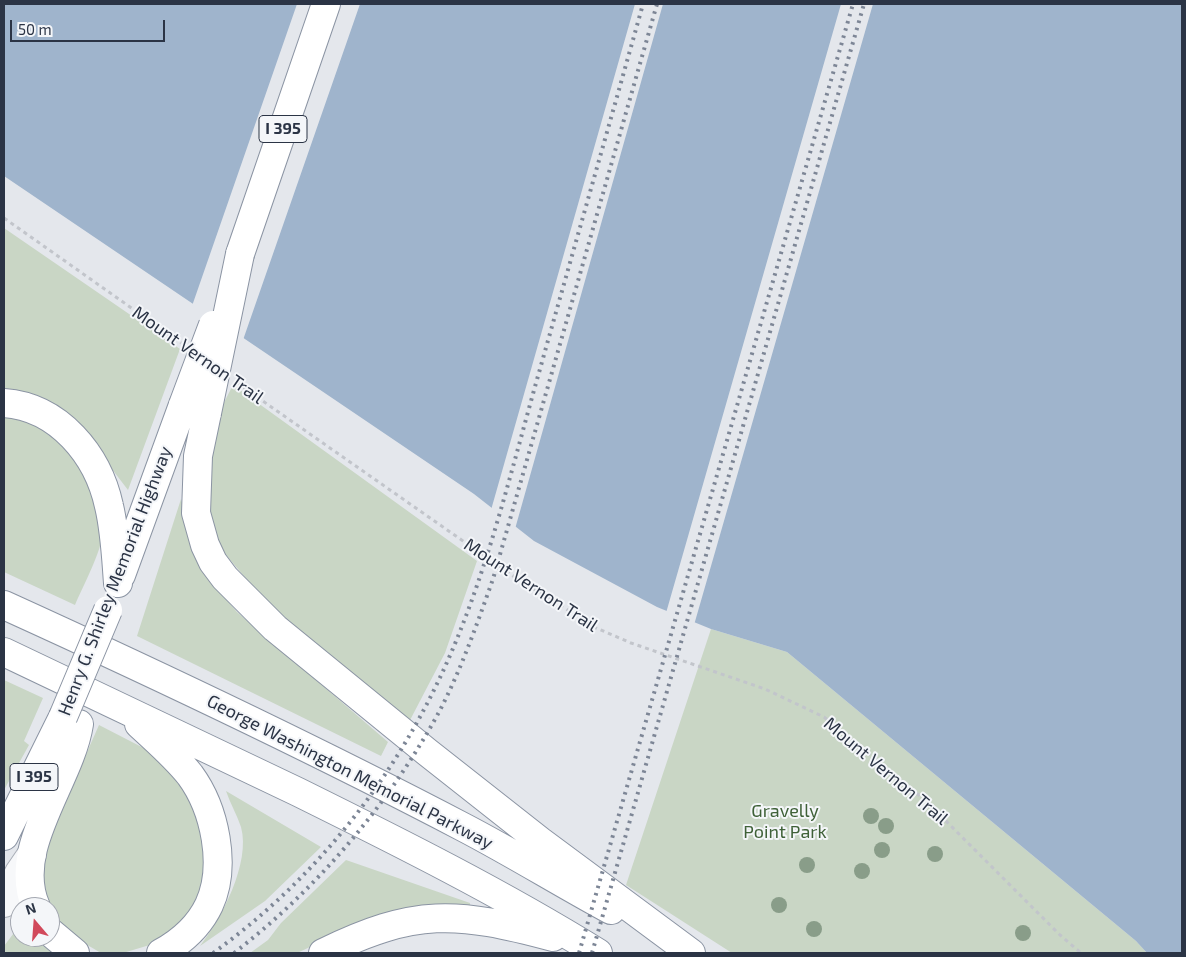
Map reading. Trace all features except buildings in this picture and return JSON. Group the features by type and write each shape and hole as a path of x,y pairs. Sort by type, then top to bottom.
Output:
{"highway":[{"name":"I 395","path":"195,409 240,254 326,4"},
{"path":"4,402 32,410 49,418 65,429 88,455 98,472 109,506 118,583"},
{"name":"Henry G. Shirley Memorial Highway","path":"4,836 71,720 88,663 118,583 195,409"},
{"path":"195,409 198,456 196,513 213,562 225,578 275,628 426,752 540,841 690,953"},
{"name":"George Washington Memorial Parkway","path":"4,605 204,698 400,794 690,953"},
{"path":"4,652 122,707 387,837 513,904 592,950"},
{"path":"122,707 177,760 191,777 208,810 216,846 215,887 209,906 200,921 186,936 161,953"},
{"path":"33,897 29,871 32,854 46,812 77,739 71,720"},
{"path":"323,953 392,925 442,917 482,920 592,950"},
{"path":"60,940 75,953"}],"lane":[{"path":"4,903 32,854"}],"path":[{"name":"Mount Vernon Trail","path":"4,218 183,344"},
{"name":"Mount Vernon Trail","path":"232,379 526,586 551,598 587,624 631,643 765,690 824,717 926,801 1060,936 1081,953"}],"green space":[{"path":"4,228 180,349 128,490 105,460 4,393"},
{"path":"233,385 477,561 445,653 408,724 269,606 216,543 205,491 217,416"},
{"path":"4,415 36,425 65,445 84,472 97,503 101,519 101,541 75,605 4,572"},
{"path":"181,499 202,559 216,585 226,598 237,612 388,742 381,756 137,636"},
{"name":"Gravelly Point Park","path":"711,629 787,652 1136,941 1147,953 732,953 626,885"},
{"path":"4,680 43,698 24,741 29,745 4,790"},
{"path":"99,725 163,758 196,796 210,869 192,912 172,932 153,944 123,953 101,953 72,936 60,923 60,897 46,897 40,858"},
{"path":"226,791 321,847 265,901 200,946 225,906 242,857 243,841 241,827"},
{"path":"346,860 470,903 470,912 347,930 297,953 250,953 268,940 281,923"},
{"path":"10,938 10,947 51,947 57,953 4,953 4,946"}],"water":[{"path":"4,4 1182,4 1182,953 1147,953 1136,941 787,652 711,629 657,607 534,541 474,494 4,176"}],"pier":[{"path":"297,4 360,4 243,340 192,306"},
{"path":"635,4 663,4 515,529 491,510"},
{"path":"841,4 873,4 694,625 666,613"}],"railway":[{"path":"213,953 251,924 286,892 350,822 404,744 448,660 476,589 499,516 643,4"},
{"path":"234,953 265,928 322,873 374,812 419,746 439,712 454,680 493,579 657,4"},
{"path":"579,953 853,4"},
{"path":"592,953 864,4"}]}
